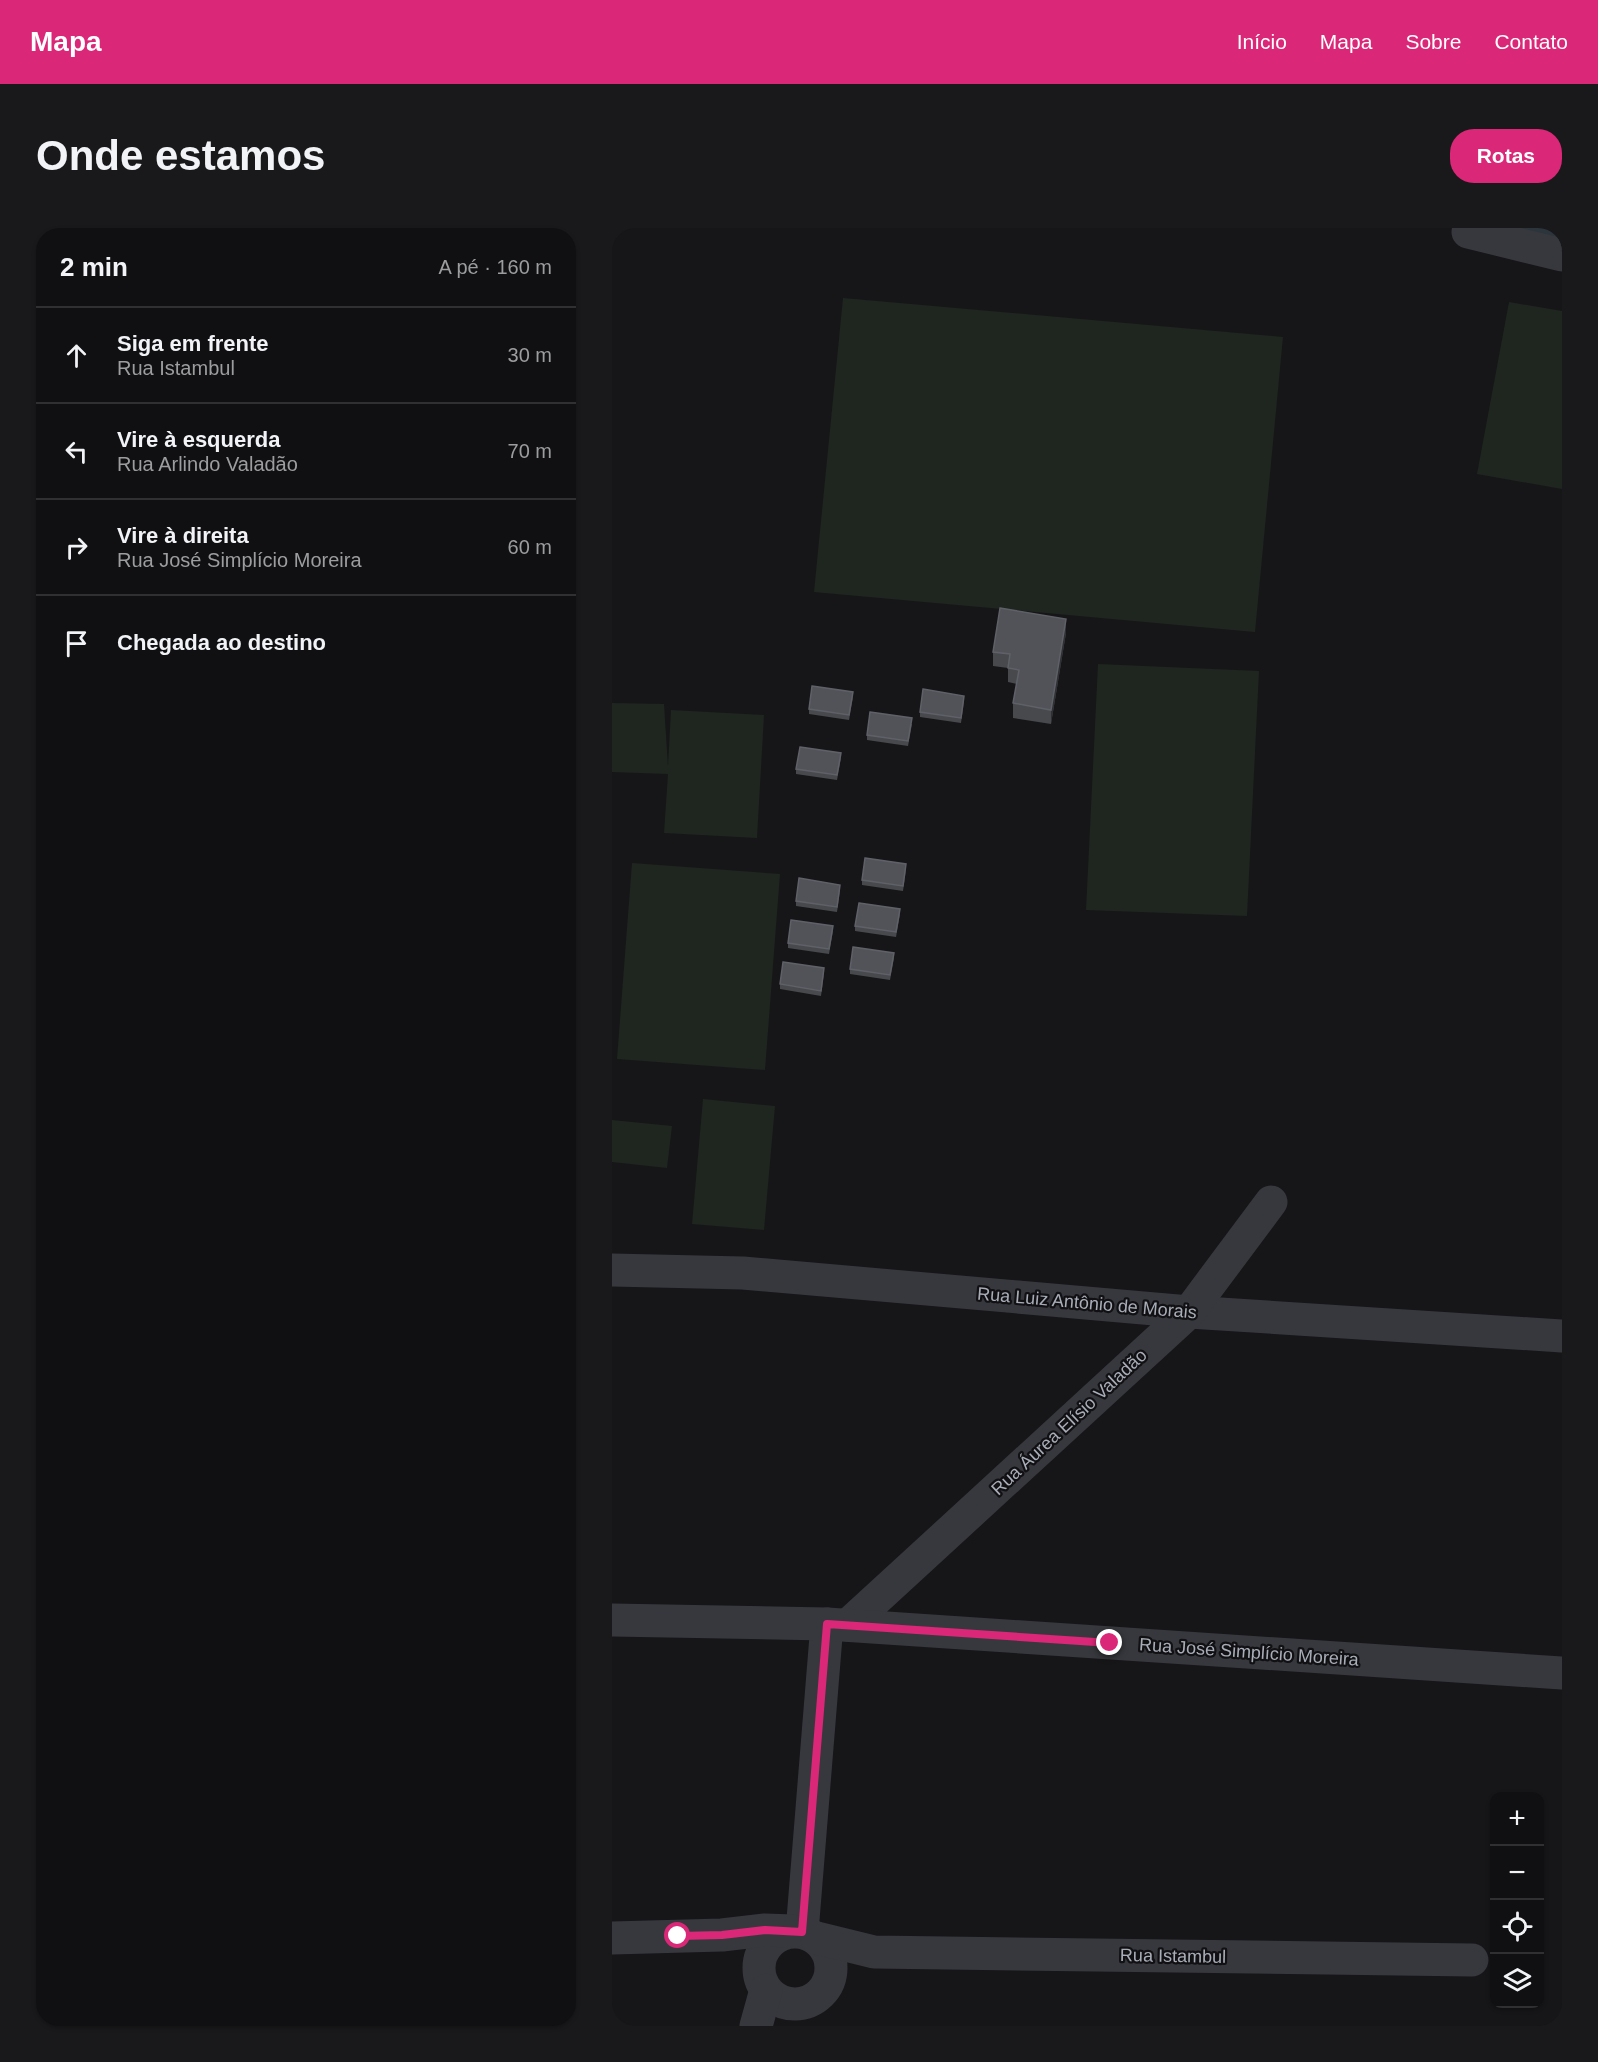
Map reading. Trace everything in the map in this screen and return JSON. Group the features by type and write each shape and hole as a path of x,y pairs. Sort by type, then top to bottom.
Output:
{"street":[{"path":"1468,232 1562,255"},
{"name":"Rua Áurea Elísio Valadão","path":"838,1624 1189,1312 1270,1202"},
{"name":"Rua Luiz Antônio de Morais","path":"612,1270 743,1273 1189,1312 1562,1336"},
{"name":"Rua José Simplício Moreira","path":"612,1620 838,1624 1562,1673"},
{"path":"805,1933 838,1624"},
{"name":"Rua Istambul","path":"612,1938 722,1935 765,1930 805,1933 874,1952 1472,1960"},
{"path":"756,2026 762,1985 758,1965 762,1952 770,1941 782,1934 805,1933 825,1947 831,1958 831,1971 820,1992 789,2026"},
{"path":"722,1935 762,1985 779,2001 795,2005 820,1992 874,1952"}],"shaded area":[{"path":"1497,228 1562,228 1562,250"},
{"path":"843,298 1283,337 1255,632 814,592"},
{"path":"1509,302 1562,311 1562,489 1477,474"},
{"path":"1098,664 1259,671 1247,916 1086,910"},
{"path":"612,703 664,704 668,766 671,710 764,715 757,838 664,833 668,774 612,772"},
{"path":"632,863 780,874 765,1070 617,1059"},
{"path":"703,1099 775,1106 764,1230 692,1224"},
{"path":"612,1120 672,1126 667,1168 612,1162"}],"building":[{"path":"1000,608 1066,619 1051,710 1013,703 1019,670 1008,668 1010,654 993,652"},
{"path":"812,686 853,692 849,715 809,709"},
{"path":"923,689 964,696 961,718 920,712"},
{"path":"870,712 912,718 908,741 867,735"},
{"path":"800,747 841,753 837,775 796,769"},
{"path":"865,858 906,864 903,886 862,880"},
{"path":"799,878 840,885 837,907 796,901"},
{"path":"859,903 900,909 896,932 855,926"},
{"path":"791,920 833,926 829,949 788,943"},
{"path":"853,947 894,953 890,975 850,969"},
{"path":"783,962 824,968 821,991 780,984"}],"route":[{"path":"678,1936 722,1935 765,1930 802,1932 827,1624 1110,1643"}]}
